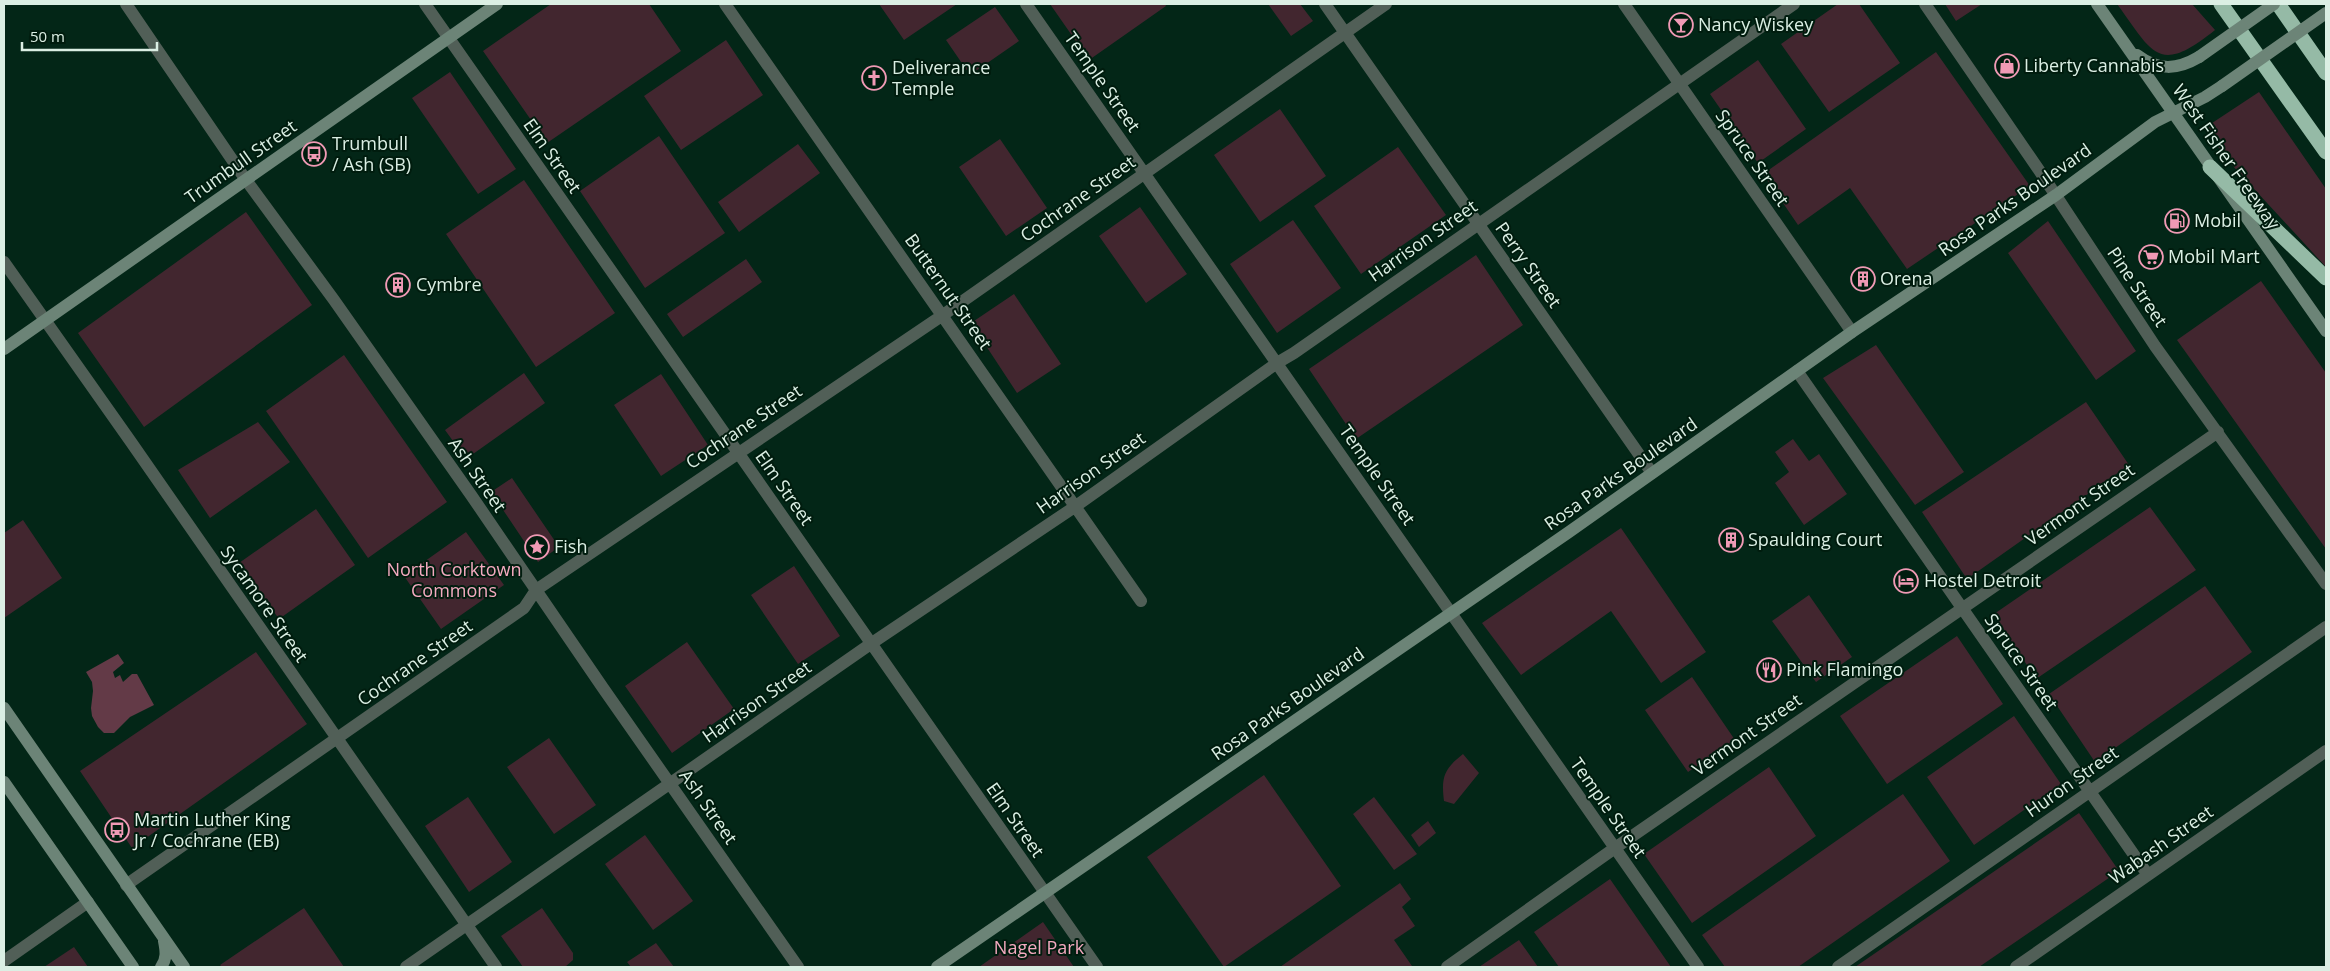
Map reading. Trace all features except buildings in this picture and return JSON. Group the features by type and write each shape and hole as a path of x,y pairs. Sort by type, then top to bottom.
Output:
{"highway":[{"path":"2221,4 2326,152"},
{"path":"2278,4 2326,73"},
{"path":"2210,167 2326,278"}],"street":[{"name":"Ash Street","path":"126,4 246,180 334,300 602,688 798,967"},
{"name":"Elm Street","path":"425,4 1097,967"},
{"name":"Trumbull Street","path":"4,349 497,4"},
{"name":"Butternut Street","path":"725,4 1142,601"},
{"name":"Temple Street","path":"1026,4 1698,967"},
{"name":"Perry Street","path":"1324,4 1652,473"},
{"name":"Cochrane Street","path":"126,885 524,608 536,590 943,315 1386,4"},
{"name":"Spruce Street","path":"1624,4 1852,332"},
{"name":"Harrison Street","path":"406,967 872,643 1076,506 1277,363 1293,354 1794,4"},
{"name":"Pine Street","path":"1925,4 2056,195 2155,346 2326,584"},
{"name":"West Fisher Freeway","path":"2097,4 2326,331"},
{"path":"2131,51 2146,62 2159,67 2179,66 2199,57 2274,4"},
{"name":"Rosa Parks Boulevard","path":"937,967 1652,473 1852,332 2056,195 2154,122 2206,97 2326,13"},
{"name":"Sycamore Street","path":"4,262 496,967"},
{"name":"Spruce Street","path":"1797,371 2148,875"},
{"name":"Vermont Street","path":"1447,967 1962,607 2218,432"},
{"name":"Huron Street","path":"1838,967 2326,627"},
{"path":"5,710 184,967"},
{"name":"Wabash Street","path":"2016,967 2326,751"},
{"path":"4,782 133,967"},
{"path":"4,961 88,902"},
{"path":"161,967 165,962 164,940"}],"green space":[{"path":"551,4 649,4 681,51 547,143 483,51"},
{"path":"879,4 957,4 904,40"},
{"path":"1050,4 1165,4 1166,6 1089,60"},
{"path":"1268,4 1300,4 1313,21 1291,36"},
{"path":"1838,4 1859,4 1900,63 1829,112 1781,44"},
{"path":"1945,4 1982,4 1956,21"},
{"path":"2117,4 2192,4 2215,30 2181,52 2168,55 2158,53 2139,35"},
{"path":"995,7 1019,41 970,75 946,40"},
{"path":"726,40 763,95 681,150 644,96"},
{"path":"1936,52 2030,186 1907,269 1850,188 1798,225 1763,174"},
{"path":"1758,60 1806,129 1758,163 1710,94"},
{"path":"450,72 516,169 478,194 412,98"},
{"path":"2259,92 2326,189 2326,267 2232,165 2210,137 2206,127"},
{"path":"1280,109 1326,176 1260,222 1214,155"},
{"path":"659,136 725,233 645,288 580,191"},
{"path":"1000,139 1047,208 1006,236 959,167"},
{"path":"798,144 820,173 739,232 718,202"},
{"path":"1398,147 1446,215 1361,274 1314,206"},
{"path":"524,180 615,313 536,367 446,234"},
{"path":"1140,207 1187,274 1146,303 1099,236"},
{"path":"246,212 312,305 144,427 78,333"},
{"path":"1293,220 1341,288 1277,333 1230,264"},
{"path":"2048,221 2136,351 2096,380 2008,253"},
{"path":"1476,255 1523,325 1356,439 1309,369"},
{"path":"746,259 762,282 683,337 667,314"},
{"path":"2261,281 2326,373 2326,549 2177,340"},
{"path":"1014,294 1061,364 1017,393 971,323"},
{"path":"1876,345 1964,472 1915,505 1823,378"},
{"path":"344,355 447,502 368,558 266,411"},
{"path":"524,373 545,403 466,459 445,430"},
{"path":"661,374 708,445 661,476 614,405"},
{"path":"2086,402 2129,465 1967,579 1922,512"},
{"path":"258,422 290,462 210,518 178,470"},
{"path":"1793,439 1809,461 1819,454 1847,494 1804,525 1775,483 1789,472 1775,452"},
{"path":"512,478 559,547 538,562 491,492"},
{"path":"2150,507 2196,570 2036,679 1994,614"},
{"path":"316,509 355,565 279,619 239,563"},
{"path":"23,520 62,578 4,618 4,533"},
{"path":"1621,528 1706,652 1661,683 1611,611 1521,675 1482,623"},
{"name":"North Corktown Commons","path":"466,532 504,585 441,629 404,576"},
{"path":"794,566 840,636 798,664 751,595"},
{"path":"2205,586 2252,652 2095,762 2049,694"},
{"path":"1809,595 1852,657 1816,682 1772,621"},
{"path":"1957,636 2003,704 1887,784 1840,716"},
{"path":"687,642 734,709 672,753 625,686"},
{"path":"256,652 307,724 132,848 80,771"},
{"path":"1692,677 1735,740 1688,772 1645,710"},
{"path":"2014,716 2061,784 1974,845 1927,777"},
{"path":"549,738 596,805 554,834 507,767"},
{"path":"1463,754 1479,773 1454,804 1444,801 1443,786 1445,774"},
{"path":"1769,767 1816,836 1692,923 1644,854"},
{"path":"1264,775 1341,886 1224,967 1147,857"},
{"path":"1903,794 1950,861 1798,967 1725,967 1702,935"},
{"path":"468,797 512,862 469,892 425,826"},
{"path":"1374,797 1417,854 1394,870 1353,814"},
{"path":"2079,813 2119,871 1979,967 1855,967"},
{"path":"1428,821 1436,833 1419,847 1411,835"},
{"path":"645,835 693,901 653,930 605,864"},
{"path":"1610,879 1671,967 1559,967 1534,932"},
{"path":"1400,883 1411,899 1402,907 1415,926 1394,940 1412,966 1280,967"},
{"path":"304,908 344,967 222,967 220,965"},
{"path":"542,908 573,953 573,960 565,967 523,967 501,936"},
{"name":"Nagel Park","path":"1043,922 1074,967 979,967"},
{"path":"1519,940 1538,967 1479,967"},
{"path":"656,943 674,967 631,967 627,962"},
{"path":"74,947 88,967 44,967"}],"shaded area":[{"path":"118,654 124,663 113,672 115,678 120,675 123,682 132,674 137,674 154,705 130,717 114,733 104,733 92,716 92,682 86,672"}],"place":[{"name":"Nancy Wiskey","path":"1681,25"},
{"name":"Liberty Cannabis","path":"2007,66"},
{"name":"Deliverance Temple","path":"874,78"},
{"name":"Trumbull / Ash (SB)","path":"314,154"},
{"name":"Mobil","path":"2177,221"},
{"name":"Mobil Mart","path":"2151,257"},
{"name":"Orena","path":"1863,279"},
{"name":"Cymbre","path":"398,285"},
{"name":"Spaulding Court","path":"1731,540"},
{"name":"Fish","path":"537,547"},
{"name":"Hostel Detroit","path":"1906,581"},
{"name":"Pink Flamingo","path":"1769,670"},
{"name":"Martin Luther King Jr / Cochrane (EB)","path":"117,830"}]}
